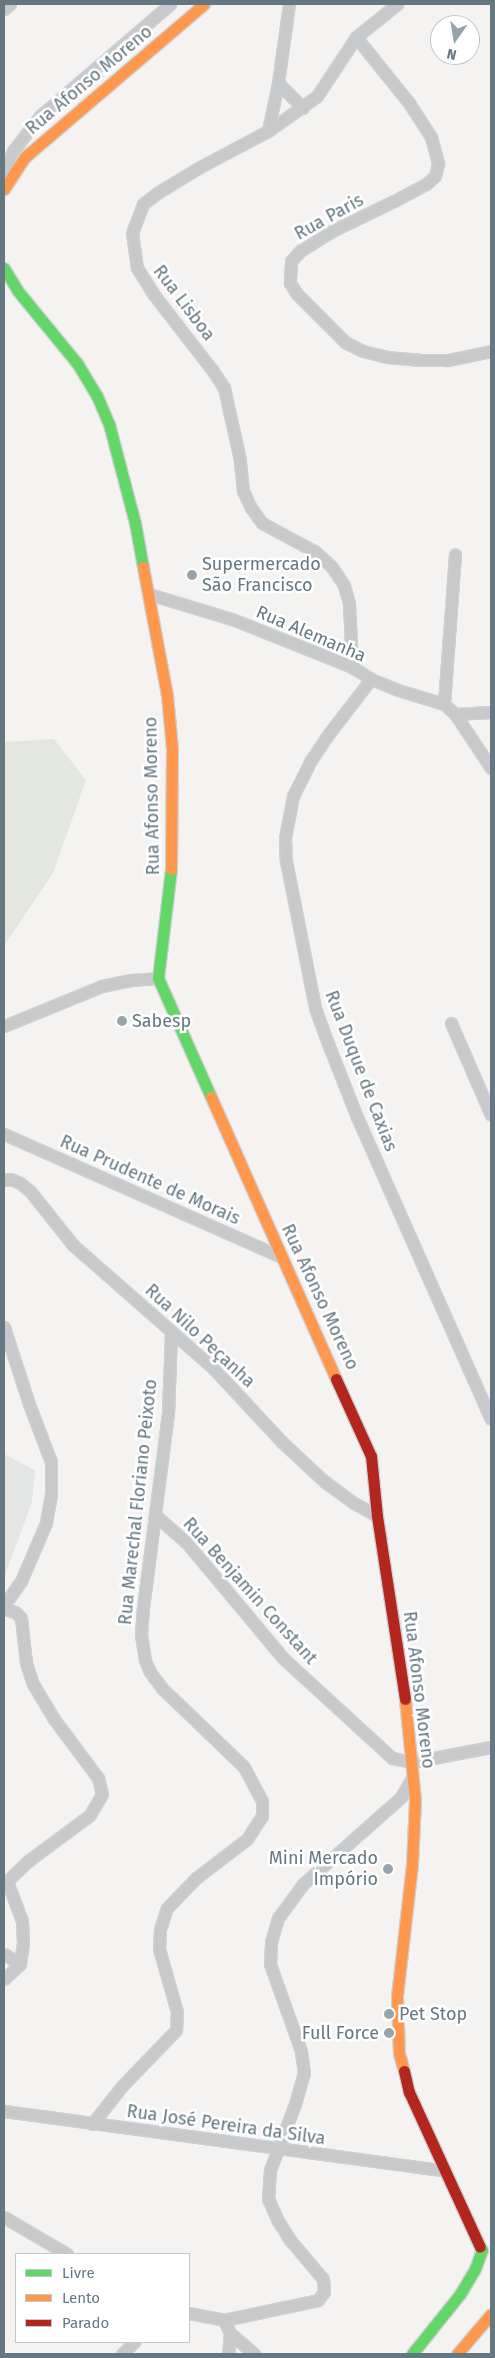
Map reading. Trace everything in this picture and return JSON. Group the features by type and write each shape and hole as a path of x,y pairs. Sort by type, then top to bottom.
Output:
{"main road":[{"name":"Rua Afonso Moreno","path":"4,189 25,157 204,4"},
{"name":"Rua Afonso Moreno","path":"4,268 17,290 77,363 97,396 109,424 135,523 150,594 167,695 172,750 173,830 171,878 158,978 281,1258 326,1352 371,1456 377,1516 409,1727 413,1776 414,1827 397,1996 396,2031 400,2059 409,2092 482,2250 475,2269 460,2294 412,2354"},
{"path":"457,2354 491,2314"}],"street":[{"path":"4,9 10,4"},
{"name":"Rua Afonso Moreno","path":"4,171 13,151 40,116 170,4"},
{"path":"268,131 278,84 289,4"},
{"name":"Rua Lisboa","path":"352,667 349,603 344,585 332,567 314,551 262,523 251,508 243,491 240,460 224,388 214,370 154,295 136,268 132,233 144,204 200,167 268,131 303,108 317,96 356,37 397,4"},
{"name":"Rua Paris","path":"356,37 409,102 431,137 438,164 435,176 426,184 332,231 301,250 291,261 290,283 297,294 345,342 363,351 387,357 421,360 448,360 491,351"},
{"path":"278,84 303,108"},
{"path":"444,704 454,554"},
{"name":"Rua Alemanha","path":"150,594 232,620 352,667 371,679 444,704 455,714 491,768"},
{"name":"Rua Duque de Caxias","path":"371,679 311,760 293,796 285,838 286,861 315,1008 324,1033 357,1118 491,1419"},
{"path":"455,714 491,712"},
{"path":"4,1026 102,986 131,980 158,978"},
{"path":"451,1023 491,1114"},
{"name":"Rua Prudente de Morais","path":"4,1134 281,1258"},
{"name":"Rua Nilo Peçanha","path":"4,1180 11,1179 20,1183 30,1192 73,1245 214,1369 282,1442 325,1482 354,1503 377,1516"},
{"path":"4,1327 29,1404 51,1462 51,1494 46,1523 21,1581 4,1605"},
{"name":"Rua Marechal Floriano Peixoto","path":"92,2124 122,2086 176,2030 177,2012 159,1949 160,1929 167,1908 196,1878 247,1839 262,1816 262,1801 244,1767 162,1688 150,1672 145,1660 141,1636 142,1617 168,1414 171,1331"},
{"name":"Rua Benjamin Constant","path":"156,1516 186,1542 284,1659 392,1758 412,1762"},
{"path":"4,1609 15,1612 21,1618 26,1663 33,1684 54,1718 98,1778 102,1794 90,1815 5,1880 22,1921 23,1942 20,1964 4,1979"},
{"path":"412,1762 491,1747"},
{"path":"190,2313 224,2320 318,2300 324,2292 323,2279 290,2240 278,2221 268,2199 270,2170 295,2104 304,2073 300,2051 270,1964 271,1942 278,1918 303,1884 401,1797 413,1776"},
{"path":"4,1954 20,1964"},
{"name":"Rua José Pereira da Silva","path":"4,2110 92,2124 445,2172"},
{"path":"4,2217 65,2253"},
{"path":"224,2320 230,2333 254,2354"},
{"path":"228,2354 230,2333"},
{"path":"122,2354 133,2343"}],"shaded area":[{"path":"54,739 86,780 53,873 4,946 4,742"},
{"path":"4,1454 35,1470 32,1502 4,1578"}],"traffic: fast":[{"path":"4,268 17,290 77,363 97,396 109,424 135,523 143,567"},
{"path":"171,869 158,978 211,1097"},
{"path":"412,2354 460,2294 475,2269 482,2250 480,2247"}],"traffic: slow":[{"path":"4,189 25,157 204,4"},
{"path":"143,567 167,695 172,749 171,869"},
{"path":"211,1097 336,1379"},
{"path":"404,2071 399,2054 397,1996 412,1864 415,1800 405,1699"},
{"path":"457,2354 491,2314"}],"traffic: jam":[{"path":"336,1379 371,1456 377,1516 405,1699"},
{"path":"404,2071 409,2092 480,2247"}],"place":[{"name":"Supermercado São Francisco","path":"192,575"},
{"name":"Sabesp","path":"122,1021"},
{"name":"Mini Mercado Impório","path":"388,1869"},
{"name":"Pet Stop","path":"389,2014"},
{"name":"Full Force","path":"389,2033"}]}
